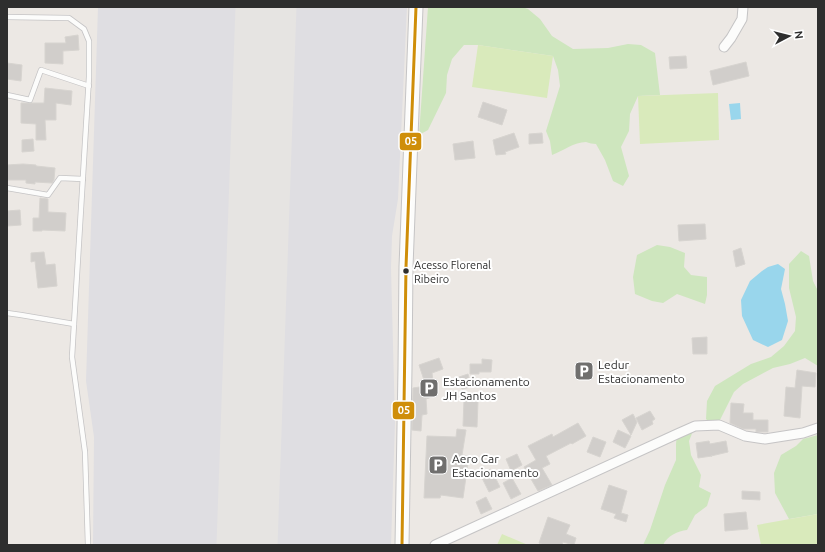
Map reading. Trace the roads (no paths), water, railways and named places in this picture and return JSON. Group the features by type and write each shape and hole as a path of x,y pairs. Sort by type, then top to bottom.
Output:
{"street":[{"path":"402,545 406,267 416,7"},
{"path":"724,47 742,19 743,7"},
{"path":"435,545 695,426 719,425 745,436 765,439 803,433 818,428"}],"lane":[{"path":"7,17 69,18 84,29 89,41 83,179 72,357 86,452 88,545"},
{"path":"7,95 30,100 41,70 88,86"},
{"path":"7,188 48,195 60,178 83,179"},
{"path":"7,313 74,324"}],"water":[{"path":"740,103 741,119 731,120 729,104"},
{"path":"778,264 785,269 781,289 788,321 782,340 768,347 753,340 742,316 741,300 750,281 768,267"}],"place":[{"name":"Acesso Florenal Ribeiro","path":"406,271"},
{"name":"Ledur Estacionamento","path":"584,371"},
{"name":"Estacionamento JH Santos","path":"429,388"},
{"name":"Aero Car Estacionamento","path":"438,465"}]}
